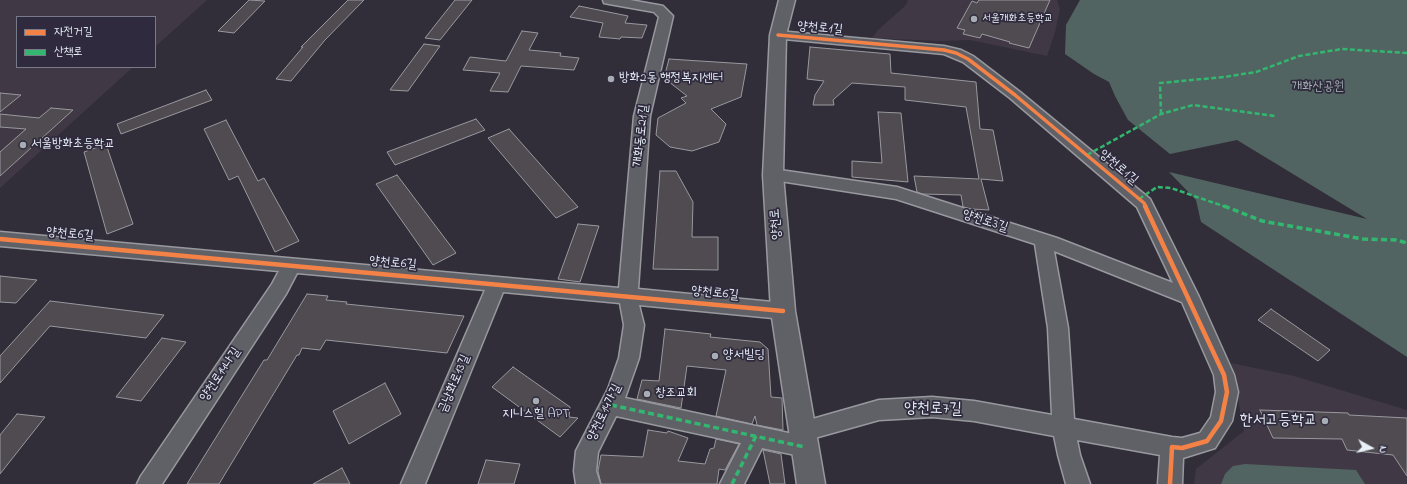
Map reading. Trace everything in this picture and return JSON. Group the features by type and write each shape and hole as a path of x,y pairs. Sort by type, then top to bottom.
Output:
{"main road":[{"name":"양천로","path":"787,0 778,35 773,175 783,311 811,484"}],"street":[{"name":"개화동로21길","path":"609,0 658,9 666,16 642,116 628,296"},
{"name":"양천로1길","path":"778,35 944,50 956,53 968,59 1016,95 1144,203 1190,297 1224,375 1228,392 1221,421 1208,441 1182,448 1172,446"},
{"name":"양천로3길","path":"773,175 897,193 1043,241 1190,297"},
{"name":"양천로6길","path":"0,239 783,311"},
{"path":"1043,241 1058,328 1064,427 1069,455 1078,484"},
{"name":"양천로14나길","path":"149,484 279,289 292,265"},
{"name":"금낭화로13길","path":"413,484 497,284"},
{"name":"양천로14가길","path":"588,484 585,471 587,451 618,392 629,358 634,325 628,296"},
{"path":"611,405 756,436 804,439"},
{"name":"양천로7길","path":"804,439 879,410 932,407 974,411 1172,446"},
{"path":"732,484 756,436"},
{"path":"1170,484 1172,446"}],"shaded area":[{"path":"0,0 207,0 156,46 156,16 16,16 16,68 132,68 0,188"},
{"name":"서울개화초등학교","path":"908,0 1057,0 1060,9 1055,32 1047,56 970,40 938,41 872,38 878,30 906,5"},
{"name":"한서고등학교","path":"1231,363 1294,376 1407,410 1407,484 1194,484 1196,469 1244,431"}],"green space":[{"name":"개화산공원","path":"1080,0 1407,0 1407,357 1201,222 1196,200 1169,172 1367,219 1237,140 1170,154 1128,120 1109,82 1094,74 1065,54 1066,25"},
{"path":"1245,464 1356,470 1365,484 1221,484 1225,474 1233,466"}],"building":[{"path":"249,0 265,1 234,33 218,31"},
{"path":"348,0 364,0 325,40 291,81 276,79 303,47 301,47"},
{"path":"455,0 472,0 440,40 425,38"},
{"path":"979,0 1050,0 1029,48 982,34 980,38 963,34 965,30 957,28 972,1 977,3"},
{"path":"579,6 628,16 625,23 647,25 642,38 621,37 620,39 599,37 603,23 570,17"},
{"path":"522,31 538,33 529,50 561,53 560,56 579,58 574,70 521,66 508,92 490,91 500,73 463,70 470,57 506,61"},
{"path":"424,44 440,46 408,91 390,90"},
{"path":"810,47 890,54 891,73 976,82 980,129 993,130 1003,181 981,179 989,210 963,207 961,195 922,194 917,192 914,176 979,179 966,107 905,100 905,87 852,83 833,100 834,105 813,105 815,95 824,81 807,79"},
{"path":"669,59 747,64 741,97 711,109 726,124 719,142 692,151 670,147 656,135 658,118 686,103 681,98 687,96 664,78"},
{"path":"206,90 212,100 121,134 117,124"},
{"path":"0,93 21,95 0,112"},
{"path":"51,108 73,110 0,176 0,152 26,129 0,127 0,114 39,118"},
{"path":"878,112 901,113 908,182 852,177 852,161 882,163"},
{"path":"476,119 485,130 395,165 387,152"},
{"path":"226,120 258,181 264,178 299,241 275,252 238,176 229,180 204,129"},
{"path":"509,129 578,207 556,218 488,138"},
{"path":"106,144 133,224 107,234 84,152"},
{"path":"660,171 676,171 693,202 692,237 718,237 718,270 653,269"},
{"path":"397,175 456,253 433,265 376,184"},
{"path":"578,224 599,226 580,282 558,279"},
{"path":"0,276 37,280 16,303 0,302"},
{"path":"307,294 328,296 326,300 347,302 346,304 464,316 447,353 326,340 320,350 302,348 219,484 187,484 264,360 267,360"},
{"path":"50,301 164,315 146,338 50,326 0,383 0,356"},
{"path":"1271,309 1330,350 1318,361 1258,320"},
{"path":"665,329 711,334 710,337 760,342 768,349 771,397 782,398 783,430 757,425 755,416 752,424 716,416 726,370 687,366 681,408 637,399 642,380 659,381"},
{"path":"162,338 186,342 141,401 116,397"},
{"name":"지니스힐 APT","path":"513,367 570,407 569,417 578,418 560,437 492,387"},
{"path":"385,383 401,414 349,444 333,411"},
{"path":"1260,410 1348,413 1349,415 1407,418 1407,476 1393,455 1347,450 1342,439 1273,438"},
{"path":"17,414 45,417 0,474 0,435"},
{"path":"648,430 667,433 668,431 688,438 678,461 705,464 710,449 714,448 716,439 739,444 725,470 719,469 717,484 601,484 598,471 601,455 643,457"},
{"path":"763,450 781,454 785,484 770,484"},
{"path":"486,460 520,464 514,484 478,484"},
{"path":"342,468 350,484 313,484"}],"marked path":[{"path":"1161,114 1160,83 1224,77 1256,72 1299,56 1342,49 1407,53"},
{"path":"1087,155 1161,114 1193,105 1275,116"},
{"path":"1139,199 1157,187 1171,188 1262,221 1363,239 1396,240 1407,243"},
{"path":"611,405 805,447"},
{"path":"732,484 756,436"}],"cycle path":[{"path":"778,35 944,50 956,53 968,59 1015,95 1144,203 1224,375 1227,392 1221,421 1207,441 1182,448 1172,447 1170,484"},
{"path":"0,239 783,311"}],"place":[{"name":"서울개화초등학교","path":"974,19"},
{"name":"방화2동 행정복지센터","path":"611,79"},
{"name":"서울방화초등학교","path":"23,145"},
{"name":"양서빌딩","path":"715,356"},
{"name":"창조교회","path":"647,394"},
{"name":"지니스힐 APT","path":"536,401"},
{"name":"한서고등학교","path":"1325,421"}]}
